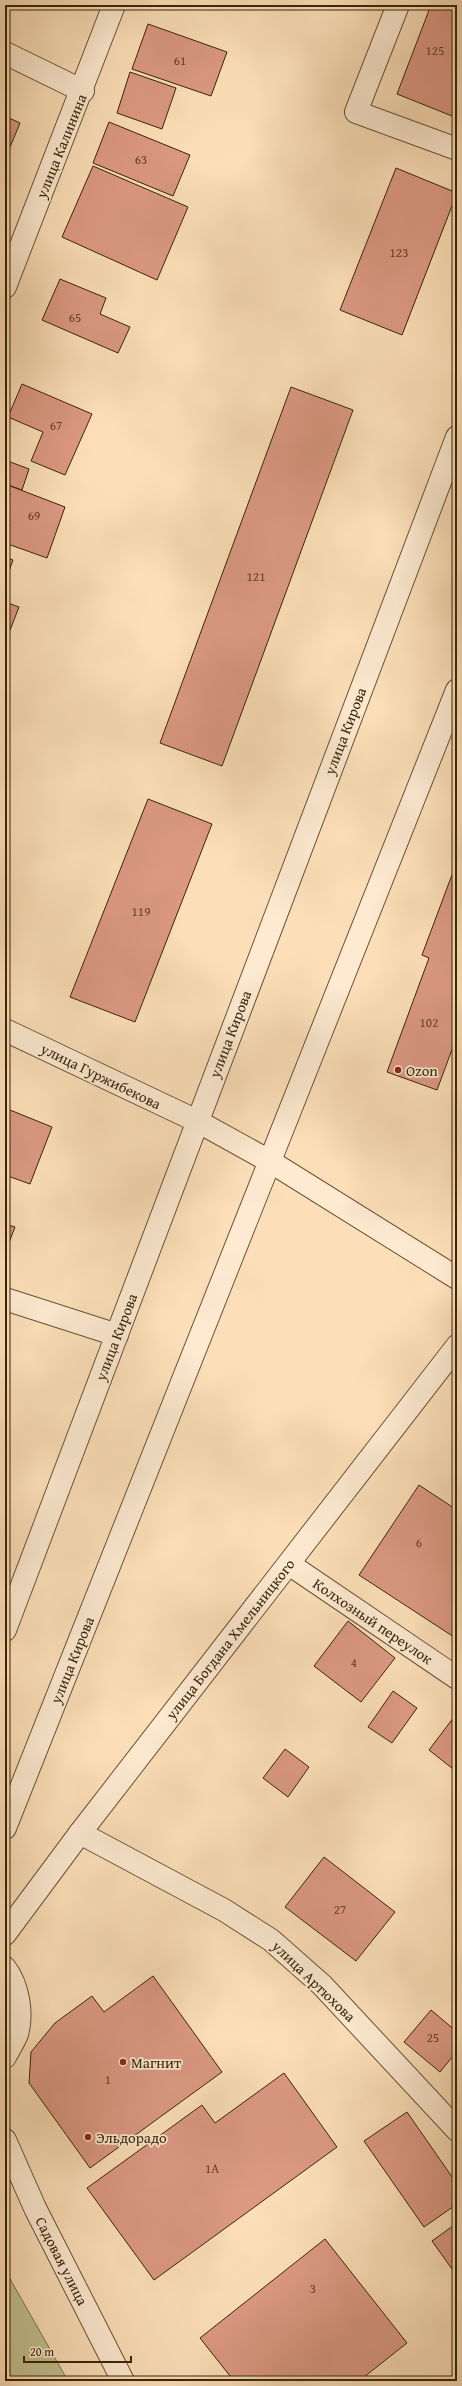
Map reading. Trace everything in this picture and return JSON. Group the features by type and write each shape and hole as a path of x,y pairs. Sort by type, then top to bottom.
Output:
{"street":[{"name":"улица Калинина","path":"5,287 83,91 114,5"},
{"path":"398,5 356,112 457,149"},
{"path":"5,52 83,91"},
{"name":"улица Кирова","path":"5,1630 457,437"},
{"name":"улица Кирова","path":"5,1828 271,1162 457,690"},
{"name":"улица Гуржибекова","path":"5,1030 197,1121 271,1162 457,1278"},
{"path":"5,1299 117,1335"},
{"name":"улица Богдана Хмельницкого","path":"5,1934 80,1833 457,1346"},
{"name":"Колхозный переулок","path":"289,1564 457,1678"},
{"name":"улица Артюхова","path":"80,1833 224,1910 272,1940 322,1985 457,2130"},
{"path":"5,1968 11,1975 19,2004 17,2034 5,2056"},
{"name":"Садовая улица","path":"5,2140 35,2208 123,2381"}],"green space":[{"path":"5,2270 68,2381 5,2381"}],"building":[{"path":"431,5 457,5 457,118 397,94"},
{"path":"148,24 227,52 211,96 132,69"},
{"path":"130,72 176,88 162,129 117,113"},
{"path":"5,116 20,123 5,159"},
{"path":"109,122 190,155 173,196 93,163"},
{"path":"93,166 188,207 157,280 62,237"},
{"path":"396,168 457,193 402,335 340,310"},
{"path":"60,279 106,298 100,314 130,327 118,353 42,320"},
{"path":"22,384 92,414 65,475 31,461 43,432 8,417"},
{"path":"291,387 353,410 222,766 160,743"},
{"path":"5,460 29,469 22,490 5,484"},
{"path":"5,484 65,507 47,558 5,543 10,525 5,523"},
{"path":"5,557 13,560 5,582"},
{"path":"5,602 19,607 5,643"},
{"path":"148,799 212,824 135,1022 70,997"},
{"path":"456,864 457,1036 437,1090 387,1072 429,958 422,955"},
{"path":"5,1108 52,1127 30,1184 5,1175"},
{"path":"5,1224 15,1227 5,1253"},
{"path":"419,1485 457,1510 457,1639 359,1575"},
{"path":"348,1621 395,1658 361,1702 314,1666"},
{"path":"393,1691 417,1708 392,1743 368,1727"},
{"path":"457,1713 457,1772 429,1750"},
{"path":"285,1749 309,1767 288,1797 263,1778"},
{"path":"324,1857 395,1912 356,1961 285,1907"},
{"name":"Магнит","path":"153,1976 222,2072 90,2168 29,2083 31,2052 55,2023 92,1996 104,2012"},
{"path":"431,2010 457,2032 457,2051 440,2072 404,2042"},
{"path":"284,2073 337,2147 154,2280 87,2188 202,2105 215,2123"},
{"path":"407,2112 457,2184 457,2204 424,2227 364,2141"},
{"path":"457,2223 457,2276 432,2241"},
{"path":"325,2239 407,2343 359,2381 234,2381 200,2338"}],"place":[{"name":"Ozon","path":"398,1070"},
{"name":"Магнит","path":"123,2062"},
{"name":"Эльдорадо","path":"88,2137"}]}
